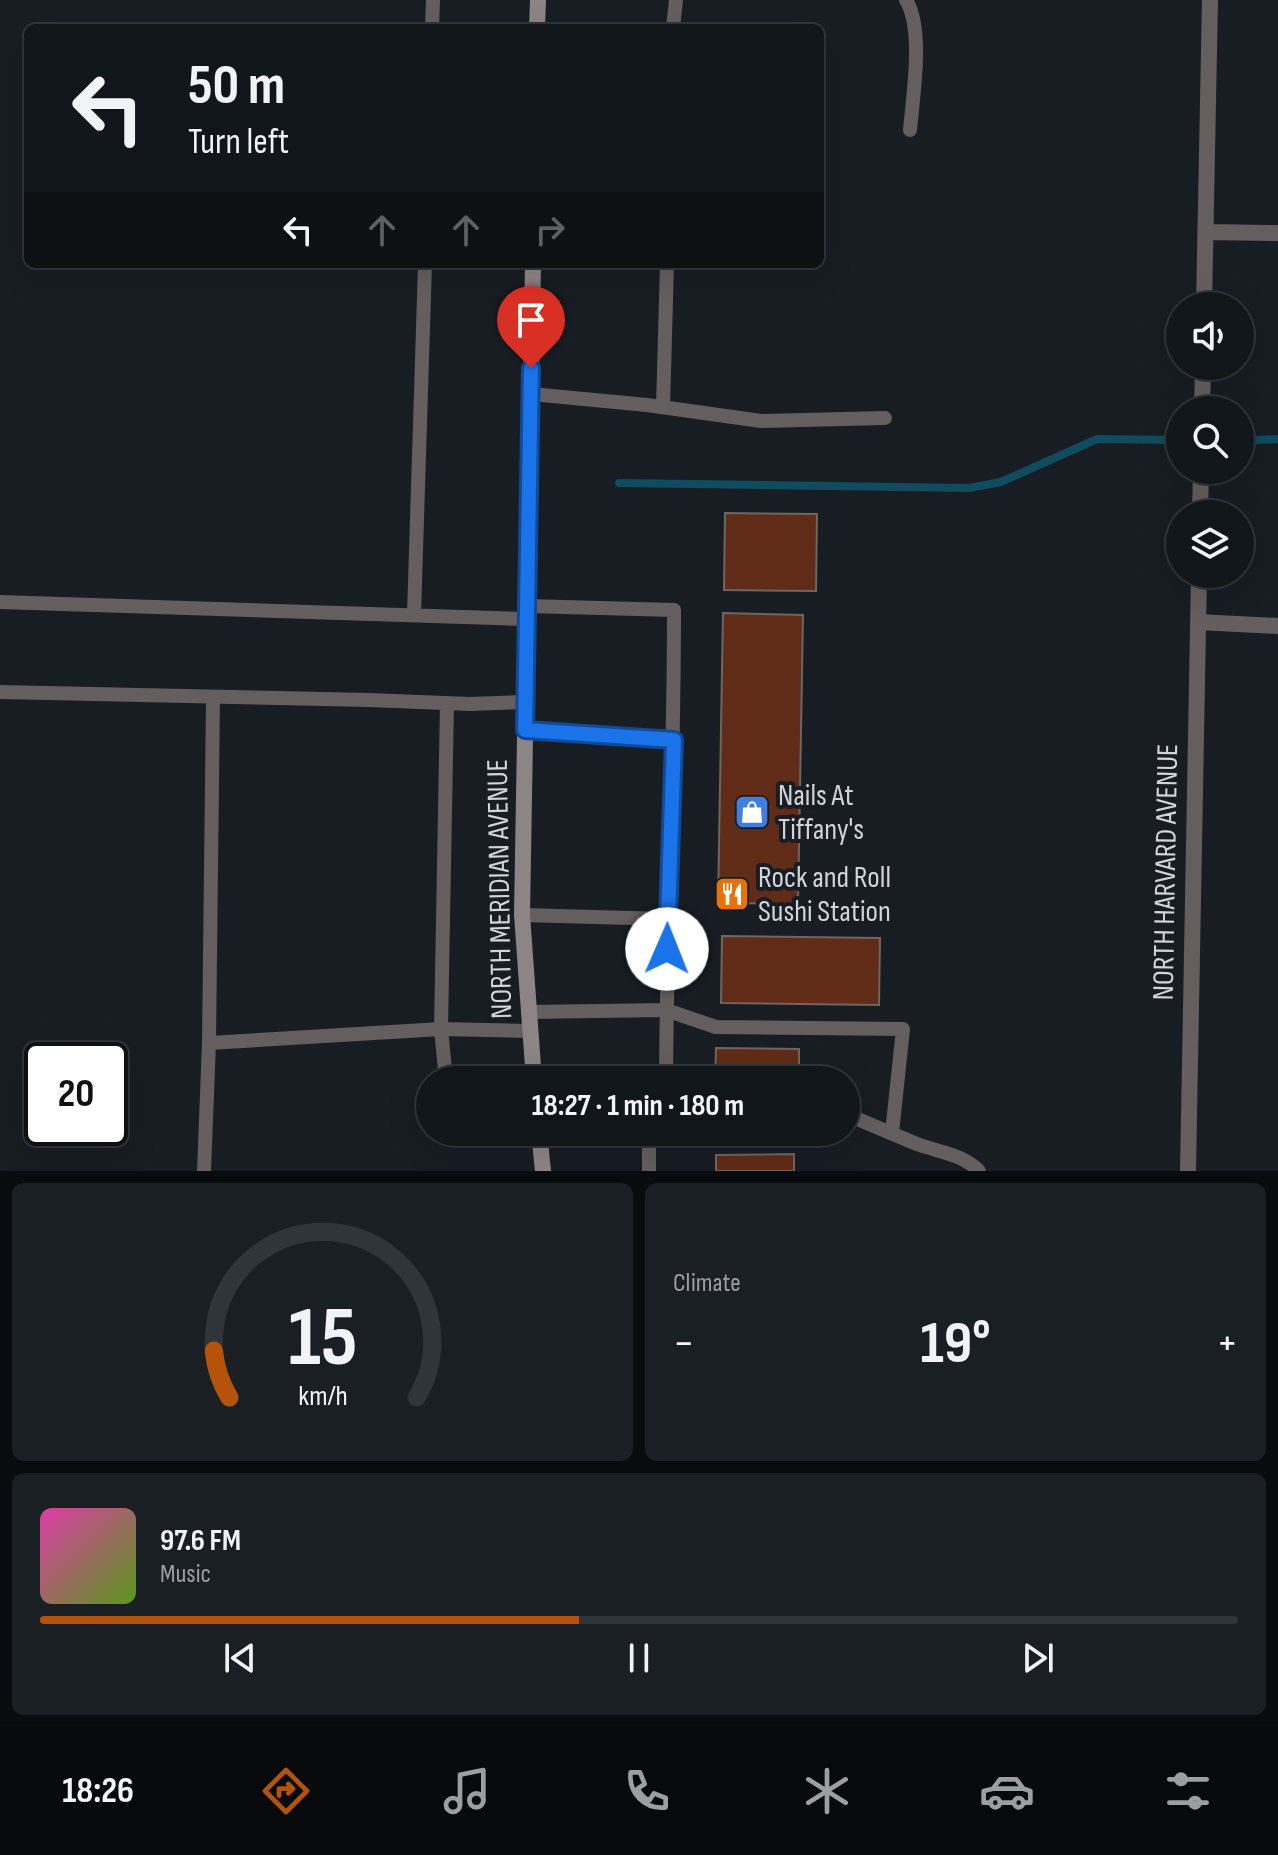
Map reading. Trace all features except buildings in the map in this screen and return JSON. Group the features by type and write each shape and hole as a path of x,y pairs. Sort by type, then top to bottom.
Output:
{"main road":[{"path":"537,24 538,0"},
{"name":"NORTH MERIDIAN AVENUE","path":"533,268 522,915 533,1066"},
{"path":"540,1146 543,1171"}],"street":[{"path":"1204,292 1210,0"},
{"path":"1206,232 1278,233"},
{"name":"NORTH HARVARD AVENUE","path":"1188,1171 1199,588"},
{"path":"1198,622 1278,626"}],"lane":[{"path":"432,24 433,0"},
{"path":"673,24 676,0"},
{"path":"906,0 912,9 916,44 910,130"},
{"path":"414,615 425,268"},
{"path":"663,407 667,268"},
{"path":"531,394 663,407 761,421 885,418"},
{"path":"0,602 414,615 674,610 666,1066"},
{"path":"0,692 447,703 525,702"},
{"path":"204,1171 209,1043 213,697"},
{"path":"445,1066 441,1029 447,703"},
{"path":"525,730 674,740"},
{"path":"522,915 667,919"},
{"path":"528,1012 666,1010 716,1027 903,1029 892,1133"},
{"path":"209,1043 441,1029 529,1031"},
{"path":"860,1120 967,1161 979,1171"},
{"path":"649,1146 649,1171"}],"waterway":[{"path":"619,483 969,488 1001,482 1097,439 1166,440"},
{"path":"1254,440 1278,439"}],"place":[{"name":"Nails At Tiffany's","path":"752,812"},
{"name":"Rock and Roll Sushi Station","path":"732,894"}],"route":[{"path":"531,368 525,730 674,740 667,949"}]}
